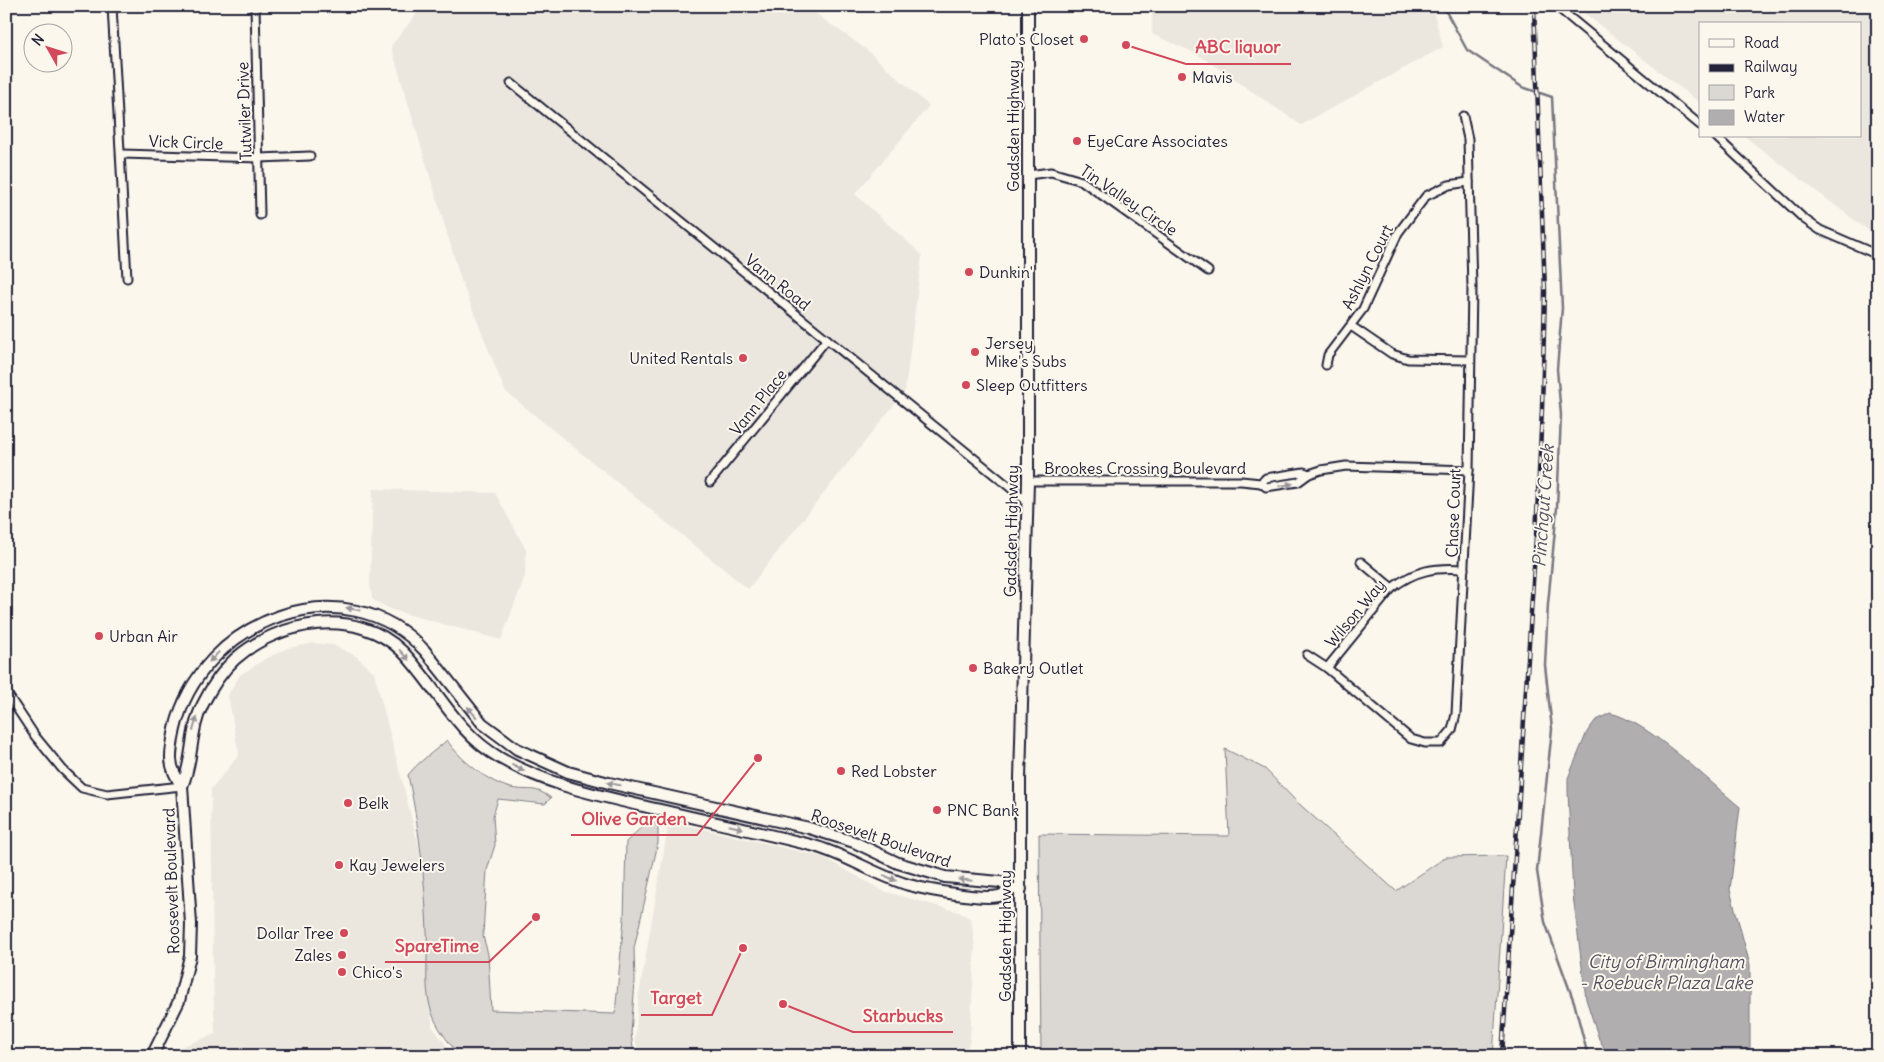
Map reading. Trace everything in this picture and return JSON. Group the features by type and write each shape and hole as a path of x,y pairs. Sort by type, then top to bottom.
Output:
{"street":[{"path":"112,6 122,154 127,278"},
{"name":"Tutwiler Drive","path":"255,6 260,215"},
{"name":"Gadsden Highway","path":"1020,1056 1016,889 1028,502 1028,6"},
{"path":"1557,7 1699,124"},
{"name":"Vann Road","path":"511,83 1028,502"},
{"name":"Chase Court","path":"1308,655 1327,668 1411,739 1425,743 1441,743 1452,730 1456,714 1469,470 1472,287 1468,139 1464,116"},
{"path":"1717,138 1804,219 1820,230 1878,255"},
{"name":"Vick Circle","path":"122,154 260,158 310,156"},
{"name":"Tin Valley Circle","path":"1028,174 1051,172 1082,181 1208,271"},
{"name":"Ashlyn Court","path":"1326,365 1328,355 1363,309 1390,247 1426,196 1450,185 1469,182"},
{"path":"1351,326 1392,354 1408,359 1470,360"},
{"name":"Vann Place","path":"710,482 826,339"},
{"name":"Brookes Crossing Boulevard","path":"1028,481 1261,483 1266,478 1304,472 1309,474 1346,466 1469,470"},
{"path":"1361,562 1392,588"},
{"name":"Wilson Way","path":"1327,668 1392,588 1412,574 1426,569 1464,568"},
{"name":"Roosevelt Boulevard","path":"182,786 172,772 170,757 177,719 188,696 209,662 237,638 271,620 306,609 344,607 371,613 403,629 425,651 482,724 517,749 553,766 609,784 809,828 854,842 898,863 945,878 1000,882 1016,889"},
{"name":"Roosevelt Boulevard","path":"152,1056 179,1001 190,956 191,924 182,786 188,772 190,740 202,705 217,680 235,660 263,641 322,624 346,624 368,629 392,643 403,652 476,742 502,760 551,783 819,847 910,885 981,896 999,896 1016,889"},
{"path":"6,692 35,736 63,770 82,788 107,794 182,786"}],"shaded area":[{"path":"423,6 805,6 867,50 929,106 855,194 922,255 905,391 748,589 505,391 461,280 391,46"},
{"path":"1152,6 1432,6 1443,47 1301,125 1197,54 1152,34"},
{"path":"1575,6 1878,6 1878,238 1747,138 1862,138 1862,22 1699,22 1699,102"},
{"path":"373,489 495,493 526,550 525,576 501,640 392,610 372,599 370,582"},
{"path":"314,643 333,645 356,656 374,672 426,874 432,1026 454,1056 168,1056 170,1051 215,1034 211,789 239,755 228,695 240,675 265,659 288,648"},
{"path":"669,821 823,857 883,891 959,912 971,919 975,947 970,1040 964,1056 639,1056 635,1039 639,995"}],"green space":[{"path":"447,740 459,755 484,776 511,788 535,790 551,798 545,804 498,799 493,816 495,845 487,870 483,936 488,954 491,1010 615,1014 624,919 626,842 649,820 658,826 658,843 634,948 635,981 631,1033 634,1056 460,1056 439,1028 428,997 425,891 408,775"},
{"path":"1225,749 1265,769 1296,801 1396,891 1446,857 1506,856 1493,1056 1041,1056 1039,834 1229,836"}],"water":[{"name":"City of Birmingham - Roebuck Plaza Lake","path":"1610,713 1642,728 1660,740 1740,807 1730,890 1750,965 1750,1056 1609,1056 1599,1039 1586,999 1573,895 1568,778 1587,732 1595,721"}],"waterway":[{"name":"Pinchgut Creek","path":"1443,6 1467,50 1522,87 1552,97 1562,308 1557,369 1561,415 1557,508 1548,604 1545,665 1552,729 1537,871 1545,922 1574,1002 1588,1056"}],"railway":[{"path":"1502,1056 1536,536 1542,409 1545,291 1534,6"}],"place":[{"name":"Plato's Closet","path":"1084,39"},
{"name":"ABC liquor","path":"1126,45"},
{"name":"Mavis","path":"1182,77"},
{"name":"EyeCare Associates","path":"1077,141"},
{"name":"Dunkin'","path":"969,272"},
{"name":"Jersey Mike's Subs","path":"975,352"},
{"name":"United Rentals","path":"743,358"},
{"name":"Sleep Outfitters","path":"966,385"},
{"name":"Urban Air","path":"99,636"},
{"name":"Bakery Outlet","path":"973,668"},
{"name":"Olive Garden","path":"758,758"},
{"name":"Red Lobster","path":"841,771"},
{"name":"Belk","path":"348,803"},
{"name":"PNC Bank","path":"937,810"},
{"name":"Kay Jewelers","path":"339,865"},
{"name":"SpareTime","path":"536,917"},
{"name":"Dollar Tree","path":"344,933"},
{"name":"Target","path":"743,948"},
{"name":"Zales","path":"342,955"},
{"name":"Chico's","path":"342,972"},
{"name":"Starbucks","path":"783,1004"}]}
